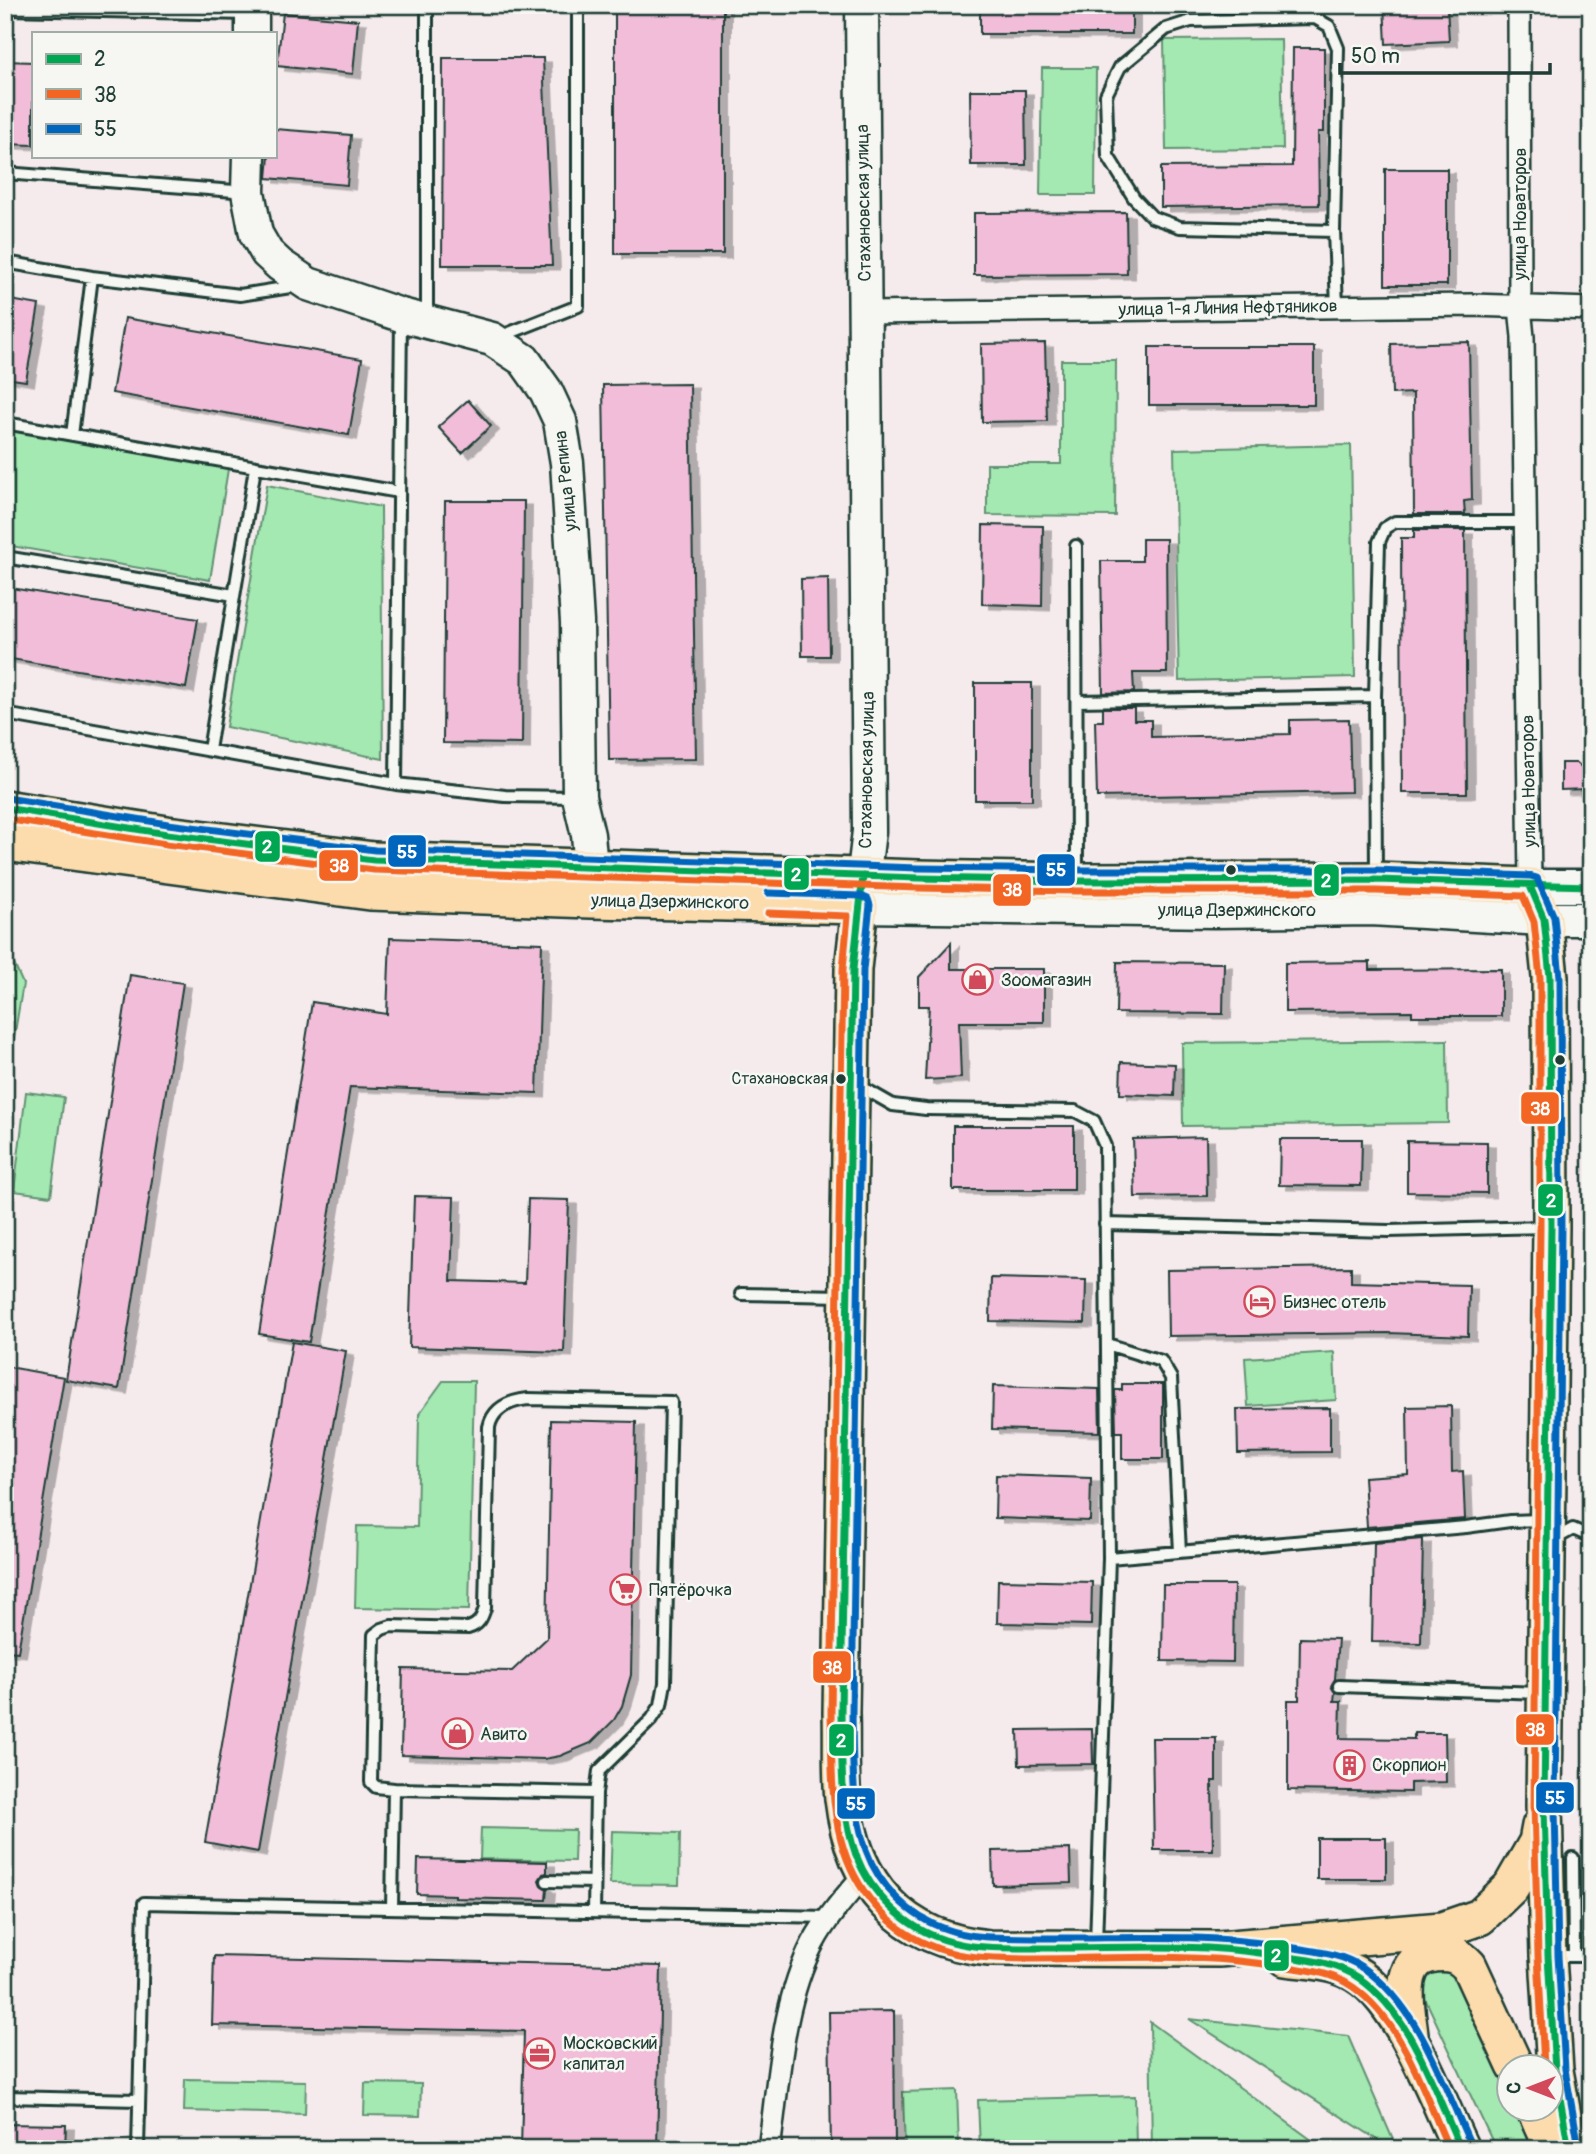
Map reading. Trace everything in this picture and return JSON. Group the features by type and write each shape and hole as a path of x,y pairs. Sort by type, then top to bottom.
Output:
{"main road":[{"name":"улица Дзержинского","path":"5,808 167,834 374,860 591,867 862,891"},
{"name":"улица Дзержинского","path":"5,843 370,892 591,900 1077,881 1376,880 1530,886"},
{"name":"улица Новаторов","path":"1530,886 1544,919 1550,976 1551,1227 1544,1806"},
{"name":"Стахановская улица","path":"862,891 853,969 841,1713 844,1798 851,1840 865,1874 881,1896 904,1919 941,1939 965,1946 989,1948 1219,1949 1442,1930 1480,1917 1511,1887 1537,1842 1544,1806"},
{"path":"1544,1806 1561,1956 1549,2134"},
{"path":"1219,1949 1334,1965 1351,1971 1366,1981 1388,2004 1411,2040 1461,2149"},
{"path":"1411,2040 1405,1986 1408,1976 1420,1959 1429,1954 1450,1953 1460,1956 1469,1966 1508,2052"}],"street":[{"name":"Стахановская улица","path":"862,5 869,831 862,891"},
{"name":"улица Новаторов","path":"1519,5 1520,307 1523,337 1530,886"},
{"name":"улица Репина","path":"249,158 248,192 256,234 267,253 280,265 308,284 414,319 492,339 524,360 546,391 560,421 567,463 577,622 579,797 588,835 591,867"},
{"name":"улица 1-я Линия Нефтяников","path":"865,313 1472,305 1591,309"},
{"name":"улица Дзержинского","path":"1530,886 1591,886"},
{"name":"улица Дзержинского","path":"862,891 1200,911 1371,909 1544,919 1591,919"},
{"path":"769,2149 794,1994 813,1944 829,1917 865,1874"}],"lane":[{"path":"396,784 399,492 414,319 427,5"},
{"path":"492,339 578,306 578,5"},
{"path":"5,9 252,18"},
{"path":"1335,230 1180,227 1152,217 1134,198 1108,156 1106,95 1120,67 1166,29 1191,21 1315,18 1329,26 1338,48 1335,230 1337,307"},
{"path":"5,173 248,192"},
{"path":"5,262 92,277 240,295 308,284"},
{"path":"72,435 92,277"},
{"path":"5,423 399,492"},
{"path":"209,750 255,468"},
{"path":"1376,880 1375,696 1379,542 1385,528 1395,523 1526,522"},
{"path":"1076,546 1077,881"},
{"path":"5,557 234,595"},
{"path":"1077,701 1375,696"},
{"path":"5,713 396,784 505,796 579,797"},
{"path":"851,1082 893,1105 926,1109 1074,1111 1094,1121 1105,1146 1110,1558 1096,1950"},
{"path":"1105,1224 1389,1231 1551,1227"},
{"path":"741,1294 849,1296"},
{"path":"1107,1344 1161,1361 1171,1378 1180,1552"},
{"path":"594,1912 596,1793 599,1771 652,1718 661,1705 665,1683 671,1402 528,1399 509,1403 491,1417 485,1608 482,1618 475,1626 468,1628 391,1626 374,1634 370,1782 376,1787 394,1789 596,1793"},
{"path":"1110,1558 1510,1521 1548,1531 1573,1530 1591,1536"},
{"path":"1339,1686 1546,1693"},
{"path":"392,1908 394,1789"},
{"path":"1573,1858 1561,1956 1591,1956"},
{"path":"547,1881 594,1882"},
{"path":"138,2149 144,1903 829,1917"},
{"path":"5,2097 139,2100"}],"green space":[{"path":"1281,39 1283,149 1166,150 1164,40"},
{"path":"1042,68 1096,68 1095,195 1040,195"},
{"path":"1061,360 1116,360 1115,516 987,515 987,464 1061,464"},
{"path":"1591,394 1591,614 1584,584 1583,426"},
{"path":"5,429 229,463 210,580 5,545"},
{"path":"1351,445 1355,677 1179,681 1174,449"},
{"path":"267,485 381,507 383,759 226,727"},
{"path":"5,944 23,984 5,1092"},
{"path":"1447,1040 1448,1123 1183,1126 1182,1043"},
{"path":"26,1092 64,1097 51,1196 14,1191"},
{"path":"1334,1352 1336,1400 1248,1406 1245,1358"},
{"path":"443,1381 474,1381 469,1610 355,1608 357,1526 417,1527 419,1414"},
{"path":"481,1828 575,1830 574,1861 480,1859"},
{"path":"612,1831 680,1833 679,1885 610,1884"},
{"path":"1422,1967 1454,1972 1494,2064 1494,2122 1520,2122 1533,2149 1496,2149 1420,1988"},
{"path":"1189,2019 1348,2036 1397,2149 1392,2149"},
{"path":"1150,2022 1324,2149 1152,2149"},
{"path":"185,2079 306,2081 305,2114 184,2111"},
{"path":"365,2083 421,2084 420,2116 364,2115"},
{"path":"957,2090 959,2149 905,2149 903,2092"},
{"path":"1135,2096 1136,2149 980,2149 978,2100"}],"building":[{"path":"615,5 723,5 723,254 615,254"},
{"path":"980,5 1132,5 1132,34 980,34"},
{"path":"1384,5 1447,5 1449,41 1386,44"},
{"path":"283,13 358,20 353,74 277,66"},
{"path":"1293,48 1324,48 1324,132 1318,132 1319,205 1161,207 1161,167 1292,166"},
{"path":"443,58 543,58 552,265 442,265"},
{"path":"5,61 32,62 32,145 5,144"},
{"path":"970,90 1025,90 1026,165 971,165"},
{"path":"276,129 351,135 347,185 267,178 269,158 276,158"},
{"path":"1385,169 1447,169 1447,285 1385,285"},
{"path":"1126,212 1127,274 974,275 974,213"},
{"path":"5,299 39,305 26,381 5,378"},
{"path":"125,318 362,359 349,435 112,393"},
{"path":"1469,342 1472,500 1464,501 1465,514 1414,514 1413,393 1392,394 1391,344"},
{"path":"1045,343 1047,421 982,422 981,344"},
{"path":"1149,347 1314,347 1314,405 1149,405"},
{"path":"690,384 696,759 609,760 603,385"},
{"path":"468,400 491,426 462,453 438,427"},
{"path":"445,501 524,501 522,744 443,743"},
{"path":"983,525 1043,526 1042,606 982,604"},
{"path":"1414,530 1465,530 1467,793 1402,793 1401,538 1414,538"},
{"path":"1142,539 1166,539 1167,673 1133,673 1134,692 1103,693 1101,561 1142,561"},
{"path":"828,578 829,656 802,656 801,579"},
{"path":"5,587 198,619 186,688 5,658"},
{"path":"975,683 1032,683 1032,800 975,800"},
{"path":"1103,708 1134,708 1134,720 1151,720 1151,737 1290,734 1290,720 1349,719 1351,792 1097,797 1095,721 1103,721"},
{"path":"1561,763 1577,763 1586,771 1586,789 1561,790"},
{"path":"390,938 542,943 537,1093 350,1087 309,1342 259,1334 312,1002 387,1014"},
{"path":"951,943 951,969 1044,969 1044,1022 959,1022 961,1078 925,1080 929,1006 919,1006 919,977"},
{"path":"1117,962 1224,963 1223,1014 1116,1013"},
{"path":"1370,962 1370,970 1501,969 1501,1016 1412,1016 1412,1011 1285,1012 1285,963"},
{"path":"130,975 183,983 119,1389 66,1380"},
{"path":"1121,1062 1175,1064 1174,1096 1120,1094"},
{"path":"953,1126 1074,1126 1074,1190 953,1190"},
{"path":"1206,1137 1207,1196 1135,1197 1133,1139"},
{"path":"1280,1139 1362,1139 1361,1186 1279,1185"},
{"path":"1407,1141 1487,1142 1487,1193 1407,1192"},
{"path":"414,1196 454,1197 451,1281 525,1283 528,1199 569,1200 564,1352 409,1347"},
{"name":"Бизнес отель","path":"1351,1267 1351,1282 1469,1285 1468,1336 1388,1333 1168,1336 1167,1270"},
{"path":"991,1278 1086,1280 1085,1323 990,1321"},
{"path":"292,1342 346,1351 258,1852 205,1842"},
{"path":"9,1367 64,1377 18,1652 5,1651 5,1388"},
{"path":"1122,1384 1163,1384 1163,1459 1122,1459 1122,1432 1116,1432 1115,1390 1122,1390"},
{"path":"993,1386 1099,1389 1100,1432 992,1429"},
{"path":"1451,1406 1452,1472 1463,1471 1465,1519 1367,1527 1364,1477 1408,1474 1407,1407"},
{"path":"1330,1408 1330,1452 1238,1453 1237,1409"},
{"path":"551,1420 636,1422 631,1675 622,1706 614,1720 591,1743 560,1756 544,1759 401,1755 403,1669 512,1671 547,1638"},
{"path":"996,1475 1091,1478 1090,1521 995,1518"},
{"path":"1423,1539 1421,1643 1372,1642 1374,1543"},
{"path":"998,1580 1092,1582 1091,1625 997,1623"},
{"path":"1163,1585 1234,1585 1233,1662 1162,1661"},
{"name":"Скорпион","path":"1300,1638 1338,1639 1335,1679 1331,1686 1335,1692 1334,1701 1341,1701 1340,1738 1414,1739 1414,1733 1445,1733 1446,1782 1410,1783 1410,1792 1288,1790 1288,1700 1299,1700"},
{"path":"1092,1729 1093,1764 1019,1765 1018,1730"},
{"path":"1152,1738 1216,1738 1216,1781 1212,1781 1213,1850 1154,1850"},
{"path":"1317,1838 1386,1838 1386,1879 1317,1879"},
{"path":"1070,1849 1071,1883 993,1885 992,1851"},
{"path":"418,1859 547,1862 547,1873 539,1880 547,1889 546,1900 455,1898 455,1895 417,1894"},
{"path":"214,1956 661,1966 657,2149 521,2149 524,2031 212,2025"},
{"path":"894,2011 895,2149 831,2149 829,2012"},
{"path":"5,2124 66,2125 65,2149 5,2149"}],"transit line":[{"name":"55","path":"7,798 168,824 375,850 919,868 1376,870 1537,878 1554,917 1560,977 1561,1227 1555,1806 1558,1956 1565,2069 1579,2147"},
{"name":"2","path":"5,808 167,834 374,860 919,878 1077,881 1376,880 1591,886"},
{"name":"38","path":"5,819 166,844 374,870 919,888 1376,891 1523,896 1534,922 1540,978 1534,1806 1543,2052"},
{"name":"2","path":"863,876 853,969 841,1713 844,1803 851,1838 862,1869 880,1896 903,1918 930,1934 956,1943 1000,1948 1150,1947 1238,1950 1302,1959 1349,1972 1378,1994 1408,2034 1461,2149"},
{"name":"2","path":"1530,886 1544,919 1550,977 1551,1227 1544,1806 1548,1956 1555,2070 1569,2149"},
{"name":"55","path":"768,893 861,896 868,899 870,905 863,970 852,1713 855,1799 866,1850 879,1876 887,1888 920,1917 957,1933 1005,1938 1216,1939 1309,1950 1344,1958 1365,1969 1384,1986 1416,2026 1471,2145"},
{"name":"38","path":"768,913 848,916 843,969 831,1713 832,1777 837,1824 855,1876 876,1907 889,1920 904,1932 951,1953 974,1957 1034,1959 1173,1957 1228,1960 1306,1970 1343,1981 1371,2002 1399,2040 1411,2061 1449,2149"}],"place":[{"name":"Зоомагазин","path":"978,980"},
{"name":"Стахановская","path":"841,1079"},
{"name":"Бизнес отель","path":"1260,1302"},
{"name":"Пятёрочка","path":"626,1590"},
{"name":"Авито","path":"457,1734"},
{"name":"Скорпион","path":"1349,1765"},
{"name":"Московский капитал","path":"540,2053"}]}
